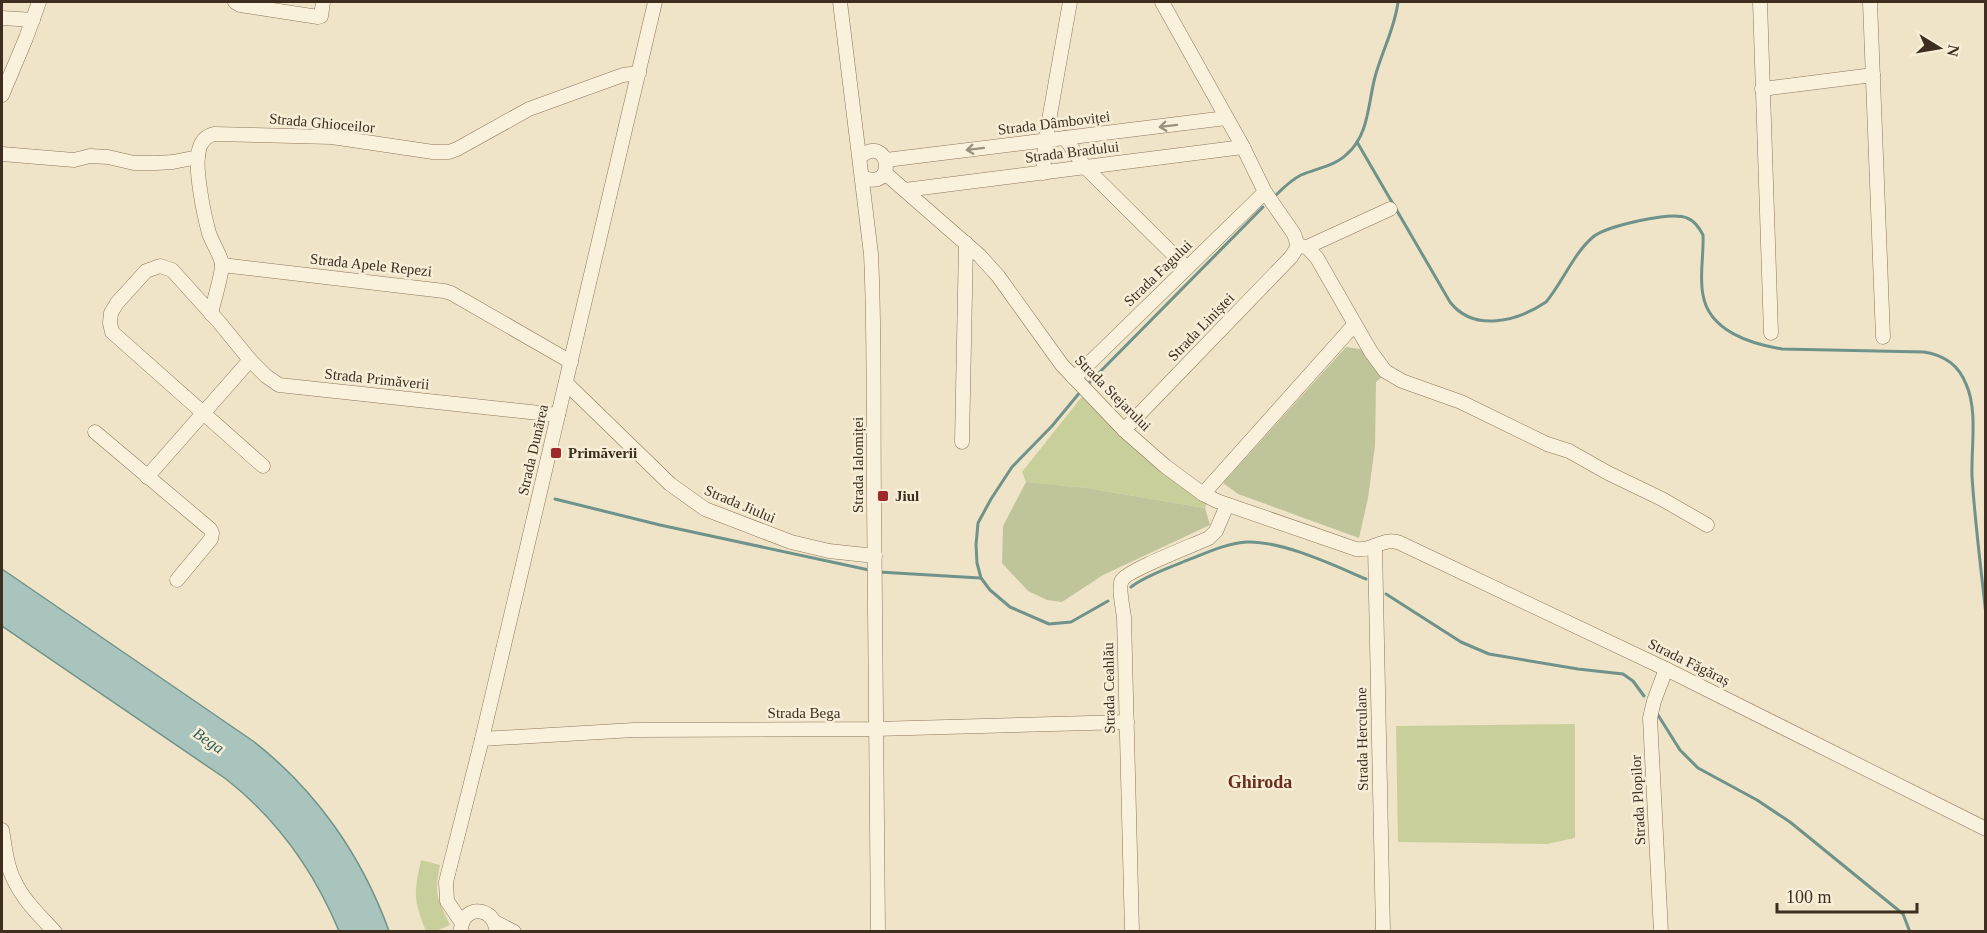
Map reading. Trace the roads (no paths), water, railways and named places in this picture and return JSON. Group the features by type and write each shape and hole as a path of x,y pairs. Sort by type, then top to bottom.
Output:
{"street":[{"path":"2,95 39,2"},
{"path":"235,2 240,5 318,17 321,16 323,2"},
{"name":"Strada Dunărea","path":"495,927 488,913 477,911 461,925 449,905 446,882 482,739 655,2"},
{"name":"Strada Ialomiței","path":"840,2 860,157 873,287 875,367 874,729 878,932"},
{"path":"1043,173 1046,141 1070,2"},
{"path":"1162,2 1243,147 1264,192 1303,246 1317,258 1354,325 1385,371 1402,381 1461,402 1547,444 1569,452 1662,499 1707,525"},
{"path":"1760,2 1771,333"},
{"path":"1870,2 1883,337"},
{"path":"2,18 33,20"},
{"name":"Strada Ghioceilor","path":"198,157 203,141 214,134 332,137 433,152 449,152 529,110 623,75 639,73"},
{"path":"1762,89 1873,75"},
{"name":"Strada Dâmboviței","path":"886,166 1065,138 1226,118"},
{"path":"1065,138 1085,167 1186,268"},
{"name":"Strada Bradului","path":"905,190 1243,147"},
{"path":"860,157 866,152 874,151 881,154 886,166 879,179 870,180 862,177"},
{"path":"2,154 74,160 90,156 108,157 134,163 173,162 198,157 202,204 209,234 222,265 215,318"},
{"name":"Strada Stejarului","path":"886,166 905,190 966,243 998,276 1051,351 1080,384 1124,430 1165,466 1203,494 1227,505 1356,549 1370,549 1375,546"},
{"name":"Strada Fagului","path":"1080,384 1186,268 1264,192"},
{"path":"1303,246 1390,209"},
{"path":"962,442 966,243"},
{"name":"Strada Liniștei","path":"1124,430 1303,246"},
{"name":"Strada Apele Repezi","path":"222,265 444,291 571,362"},
{"name":"Strada Primăverii","path":"263,466 112,332 111,313 146,271 160,266 172,270 250,360 272,381 286,386 558,415"},
{"path":"1203,494 1354,325"},
{"path":"147,477 250,360"},
{"name":"Strada Jiului","path":"566,383 670,484 705,509 792,542 874,566"},
{"path":"95,432 210,529 211,539 177,580"},
{"name":"Strada Ceahlău","path":"1132,932 1124,617 1120,585 1122,580 1133,572 1209,538 1216,531 1227,505"},
{"name":"Strada Făgăraș","path":"1375,546 1387,540 1398,542 1666,669 1986,829"},
{"name":"Strada Herculane","path":"1375,546 1383,932"},
{"name":"Strada Plopilor","path":"1661,932 1650,718 1666,669"},
{"name":"Strada Bega","path":"482,739 634,730 874,729 1127,722"},
{"path":"2,834 8,865 14,880 33,909 55,932"},
{"path":"495,927 514,932"}],"water":[{"name":"Bega","path":"2,569 253,741 276,760 317,803 351,851 378,903 389,931 339,931 306,867 262,811 226,779 2,626"}],"waterway":[{"path":"1276,195 1297,177 1337,161 1347,154 1360,138 1367,118 1375,77 1398,2"},
{"path":"1357,142 1450,302 1460,312 1471,318 1496,321 1510,319 1535,309 1546,302 1580,251 1593,237 1611,228 1639,221 1679,216 1692,221 1703,235 1701,280 1703,295 1714,318 1733,334 1757,344 1782,349 1924,352 1950,362 1963,378 1972,405 1972,476 1986,615"},
{"path":"1088,384 1263,207"},
{"path":"1081,391 1052,426 1012,467 991,499 978,523 977,563 981,578 990,590 1010,607 1049,624 1071,622 1108,601"},
{"path":"555,499 660,525 869,570"},
{"path":"1131,587 1150,576 1207,552 1231,544 1247,542 1276,545 1366,579"},
{"path":"879,572 980,578"},
{"path":"1386,594 1461,642 1489,654 1623,674 1633,681 1644,696"},
{"path":"1658,715 1680,750 1698,768 1757,800 1790,822 1903,914 1910,932"}],"place":[{"name":"Primăverii","path":"556,453"},
{"name":"Jiul","path":"883,496"}],"district":[{"name":"Ghiroda","path":"1260,782"}]}
